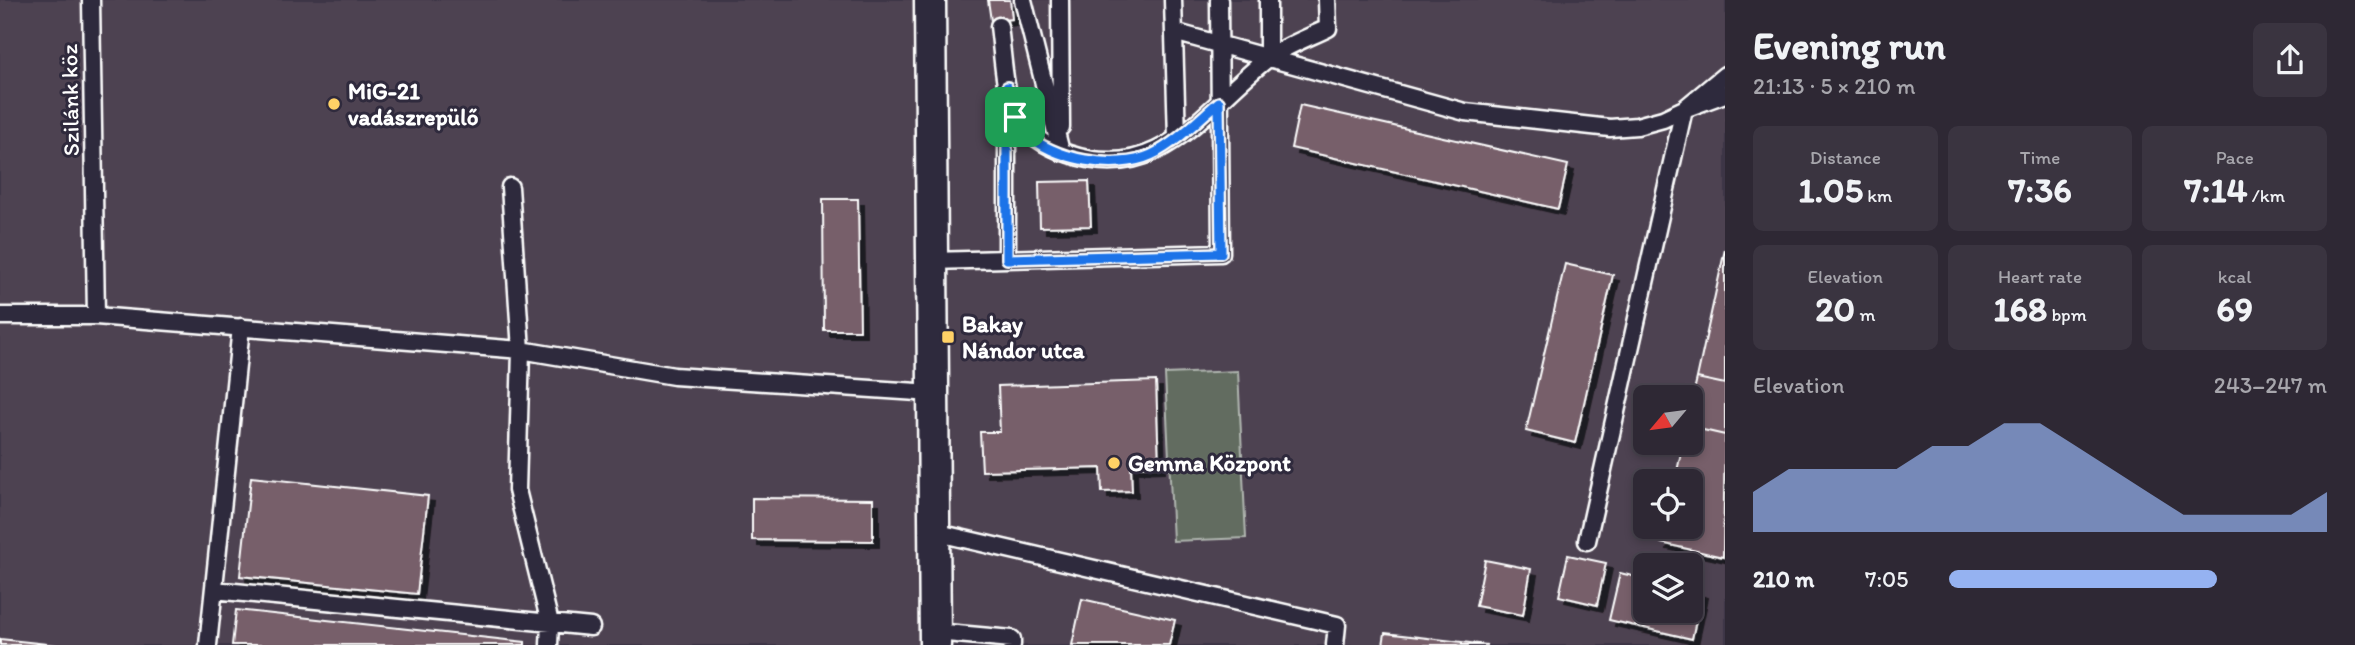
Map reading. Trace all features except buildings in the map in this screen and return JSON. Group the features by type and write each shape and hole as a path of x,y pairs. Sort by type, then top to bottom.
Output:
{"street":[{"path":"930,0 935,639"}],"lane":[{"name":"Szilánk köz","path":"91,0 96,316"},
{"path":"1023,0 1061,152"},
{"path":"1060,0 1061,152"},
{"path":"1173,0 1177,138"},
{"path":"931,261 1221,253 1219,0"},
{"path":"1268,0 1268,58"},
{"path":"999,26 1007,87 1015,117 1024,130 1036,141 1090,161 1134,161 1154,153 1177,138 1268,58 1328,28 1327,0"},
{"path":"1174,32 1465,112 1611,128 1637,126 1725,94"},
{"path":"1587,541 1684,109 1725,75"},
{"path":"1007,87 1007,259"},
{"path":"510,187 521,350 517,490 550,623 549,645"},
{"path":"0,316 96,316 521,350 674,376 933,393"},
{"path":"208,645 241,327"},
{"path":"934,532 1337,625 1335,645"},
{"path":"214,590 591,627"},
{"path":"935,639 1012,639 1012,645"}],"shaded area":[{"path":"0,0 1725,0 1725,645 0,645"}],"green space":[{"path":"1238,371 1246,538 1173,541 1165,374"}],"place":[{"name":"MiG-21 vadászrepülő","path":"334,104"},
{"name":"Bakay Nándor utca","path":"948,337"},
{"name":"Gemma Központ","path":"1114,463"}],"route":[{"path":"1007,87 1015,117 1036,141 1090,161 1111,163 1134,161 1154,153 1177,138 1219,102 1221,253 1007,259 1007,87"}]}
